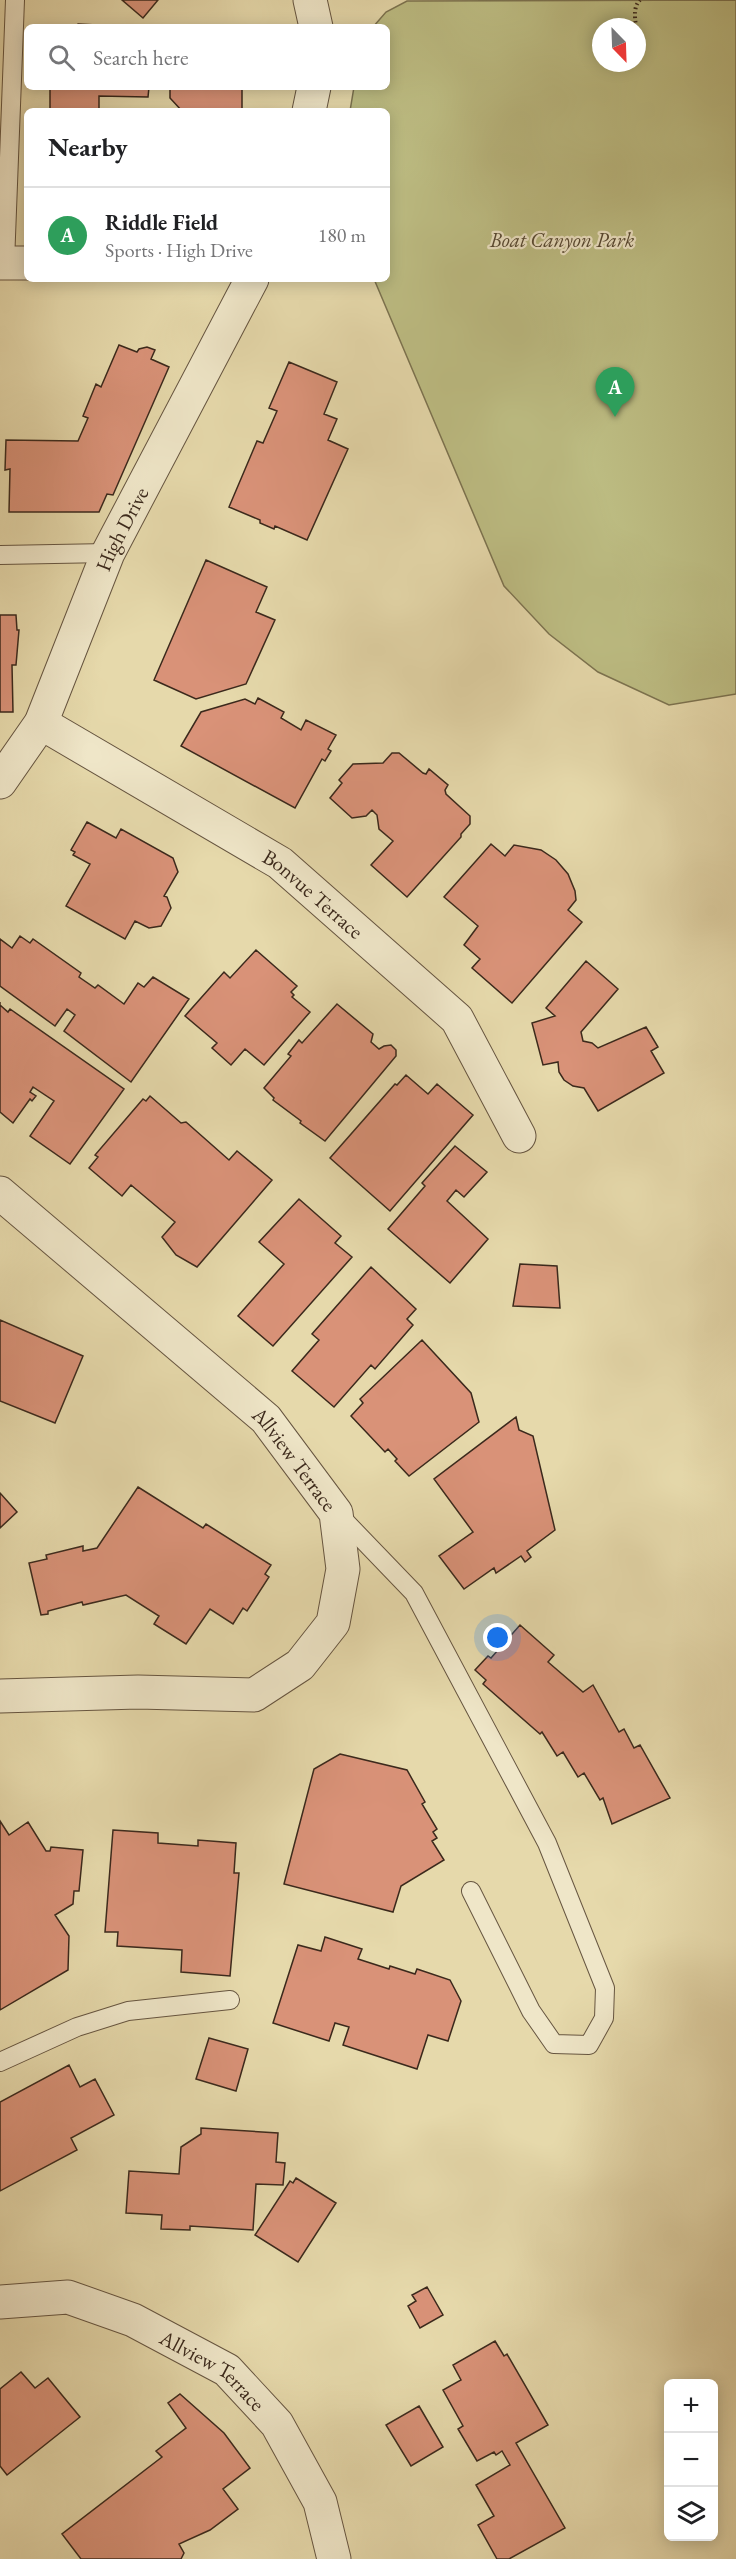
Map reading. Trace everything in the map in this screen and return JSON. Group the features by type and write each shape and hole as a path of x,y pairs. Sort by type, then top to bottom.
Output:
{"street":[{"path":"310,0 315,24"},
{"path":"310,108 313,90"},
{"name":"High Drive","path":"0,782 41,723 108,553 250,282"},
{"name":"Bonvue Terrace","path":"41,723 280,863 457,1019 519,1136"},
{"name":"Allview Terrace","path":"0,1192 266,1419 336,1513 343,1569 333,1623 300,1665 254,1695 138,1692 0,1696"},
{"name":"Allview Terrace","path":"0,2302 68,2297 133,2320 226,2370 277,2424 320,2502 334,2559"}],"lane":[{"path":"11,263 15,0"},
{"path":"0,555 108,553"},
{"path":"336,1513 414,1593 547,1843 605,1988 604,2018 589,2045 554,2044 531,2011 471,1891"},
{"path":"0,2062 77,2026 128,2011 230,2000"}],"path":[{"path":"635,18 637,3 640,0"}],"green space":[{"name":"Boat Canyon Park","path":"736,0 736,694 669,705 598,672 549,634 504,586 375,282 390,282 390,108 350,108 354,90 390,90 390,24 376,24 386,12 407,1"}],"building":[{"path":"122,0 158,0 143,18"},
{"path":"50,90 149,90 148,97 99,96 99,108 50,108"},
{"path":"170,90 242,90 242,108 179,108 170,98"},
{"path":"119,345 137,352 147,347 155,350 151,359 169,367 113,495 107,494 99,512 9,512 10,469 5,470 6,440 78,441 88,418 83,416 96,384 101,387"},
{"path":"289,362 337,382 324,414 337,419 328,440 348,449 307,540 275,526 274,529 260,523 260,520 229,507 257,441 263,443 277,411 269,408"},
{"path":"206,560 267,587 256,612 275,620 246,684 196,699 154,680"},
{"path":"0,615 16,615 17,630 19,630 16,665 12,665 13,712 0,712"},
{"path":"258,698 284,712 281,718 301,730 306,720 336,735 328,749 331,751 325,761 322,759 295,808 181,746 201,712 245,699 255,704"},
{"path":"392,753 399,753 423,773 426,774 429,769 448,785 445,790 446,794 470,816 470,824 461,837 407,897 371,865 393,841 379,829 377,815 372,810 366,816 352,818 330,798 342,783 339,780 353,764 383,763"},
{"path":"87,822 116,838 121,829 173,858 178,872 164,896 167,897 171,908 161,926 149,928 135,921 125,939 66,906 90,864 73,855 75,852 71,850"},
{"path":"491,844 505,856 514,845 541,850 556,860 568,874 575,891 576,900 568,910 582,922 512,1003 472,968 480,959 464,945 478,926 444,897"},
{"path":"20,936 30,943 33,939 81,973 79,977 95,988 98,985 124,1004 138,983 144,987 153,977 189,999 131,1082 64,1031 75,1015 67,1009 55,1026 0,986 0,939 12,948"},
{"path":"256,950 297,986 291,992 294,995 292,997 310,1012 264,1065 245,1049 231,1065 212,1048 217,1043 185,1016 224,972 230,978"},
{"path":"586,961 618,989 581,1032 583,1041 592,1043 598,1048 646,1027 658,1047 651,1051 664,1073 598,1111 584,1088 573,1086 564,1080 559,1072 558,1062 543,1065 532,1023 555,1016 546,1008"},
{"path":"337,1004 373,1034 371,1042 379,1049 391,1045 396,1050 396,1056 325,1141 273,1100 274,1098 264,1088 291,1056 288,1054 299,1040 302,1043"},
{"path":"0,1005 8,1012 10,1009 124,1089 70,1164 30,1136 54,1101 33,1087 30,1092 36,1096 32,1101 30,1099 13,1123 0,1112"},
{"path":"406,1075 428,1094 437,1084 473,1115 390,1211 330,1158 395,1084 397,1085"},
{"path":"150,1096 181,1123 186,1122 229,1160 237,1151 272,1180 197,1267 176,1255 162,1237 175,1222 131,1185 122,1196 89,1168 98,1157 95,1155 143,1099 146,1101"},
{"path":"455,1146 487,1172 464,1197 456,1190 447,1201 488,1239 450,1283 388,1229 425,1186 422,1183"},
{"path":"299,1199 341,1236 335,1243 352,1257 273,1346 238,1316 284,1264 259,1242"},
{"path":"520,1264 557,1266 560,1308 513,1306"},
{"path":"371,1267 416,1309 407,1319 413,1325 375,1369 371,1365 334,1407 292,1371 319,1340 312,1334"},
{"path":"0,1320 83,1356 55,1423 0,1401"},
{"path":"422,1340 471,1393 479,1422 409,1476 395,1461 397,1459 388,1449 385,1452 351,1416 363,1403 360,1399"},
{"path":"516,1417 519,1430 533,1436 555,1530 527,1551 531,1557 525,1562 521,1556 496,1573 494,1568 464,1589 439,1556 473,1532 434,1479"},
{"path":"138,1487 203,1528 206,1524 271,1565 265,1574 269,1577 247,1611 243,1608 233,1624 210,1609 186,1644 154,1624 159,1616 126,1595 83,1605 82,1602 41,1615 29,1563 47,1559 46,1555 83,1546 83,1551 97,1548"},
{"path":"0,1493 17,1512 0,1528"},
{"path":"520,1625 554,1655 548,1662 583,1692 593,1685 619,1732 624,1729 634,1748 640,1745 670,1798 612,1824 603,1798 600,1800 584,1773 578,1777 563,1752 557,1756 542,1732 540,1734 483,1684 486,1680 475,1670 488,1656 491,1658"},
{"path":"340,1754 407,1770 425,1802 422,1804 437,1829 433,1832 437,1838 432,1841 444,1860 401,1886 393,1912 284,1884 314,1769"},
{"path":"0,1821 9,1835 28,1822 46,1851 50,1851 51,1847 83,1850 79,1891 74,1891 73,1904 55,1915 69,1936 68,1970 0,2010"},
{"path":"113,1830 158,1833 158,1843 198,1846 198,1840 236,1843 234,1873 239,1873 230,1976 181,1972 182,1950 117,1946 118,1932 105,1932"},
{"path":"325,1937 362,1949 358,1959 415,1974 417,1969 450,1980 461,2001 448,2041 428,2035 417,2069 343,2045 349,2027 335,2023 329,2041 273,2023 298,1945 321,1951"},
{"path":"209,2038 248,2049 236,2091 196,2079"},
{"path":"69,2065 80,2087 95,2079 114,2115 71,2138 77,2150 0,2191 0,2102"},
{"path":"201,2128 278,2133 276,2162 285,2163 283,2185 256,2184 253,2230 190,2226 190,2230 161,2229 162,2215 126,2213 129,2171 179,2174 181,2147 201,2134"},
{"path":"296,2178 336,2203 298,2262 255,2235 290,2181 293,2183"},
{"path":"427,2287 443,2315 420,2328 408,2306 416,2301 412,2295"},
{"path":"495,2341 504,2356 507,2354 548,2425 516,2443 565,2528 509,2559 497,2559 478,2525 494,2516 476,2485 510,2465 502,2451 496,2455 494,2452 477,2461 458,2429 463,2426 443,2390 461,2380 453,2365"},
{"path":"21,2372 35,2388 48,2378 80,2417 7,2475 0,2466 0,2389"},
{"path":"180,2394 224,2433 250,2468 223,2489 238,2509 210,2530 179,2544 184,2553 181,2559 81,2559 62,2534 162,2457 156,2451 186,2428 168,2403"},
{"path":"419,2406 443,2447 411,2466 386,2425"}],"place":[{"name":"Riddle Field","path":"615,417"}]}
